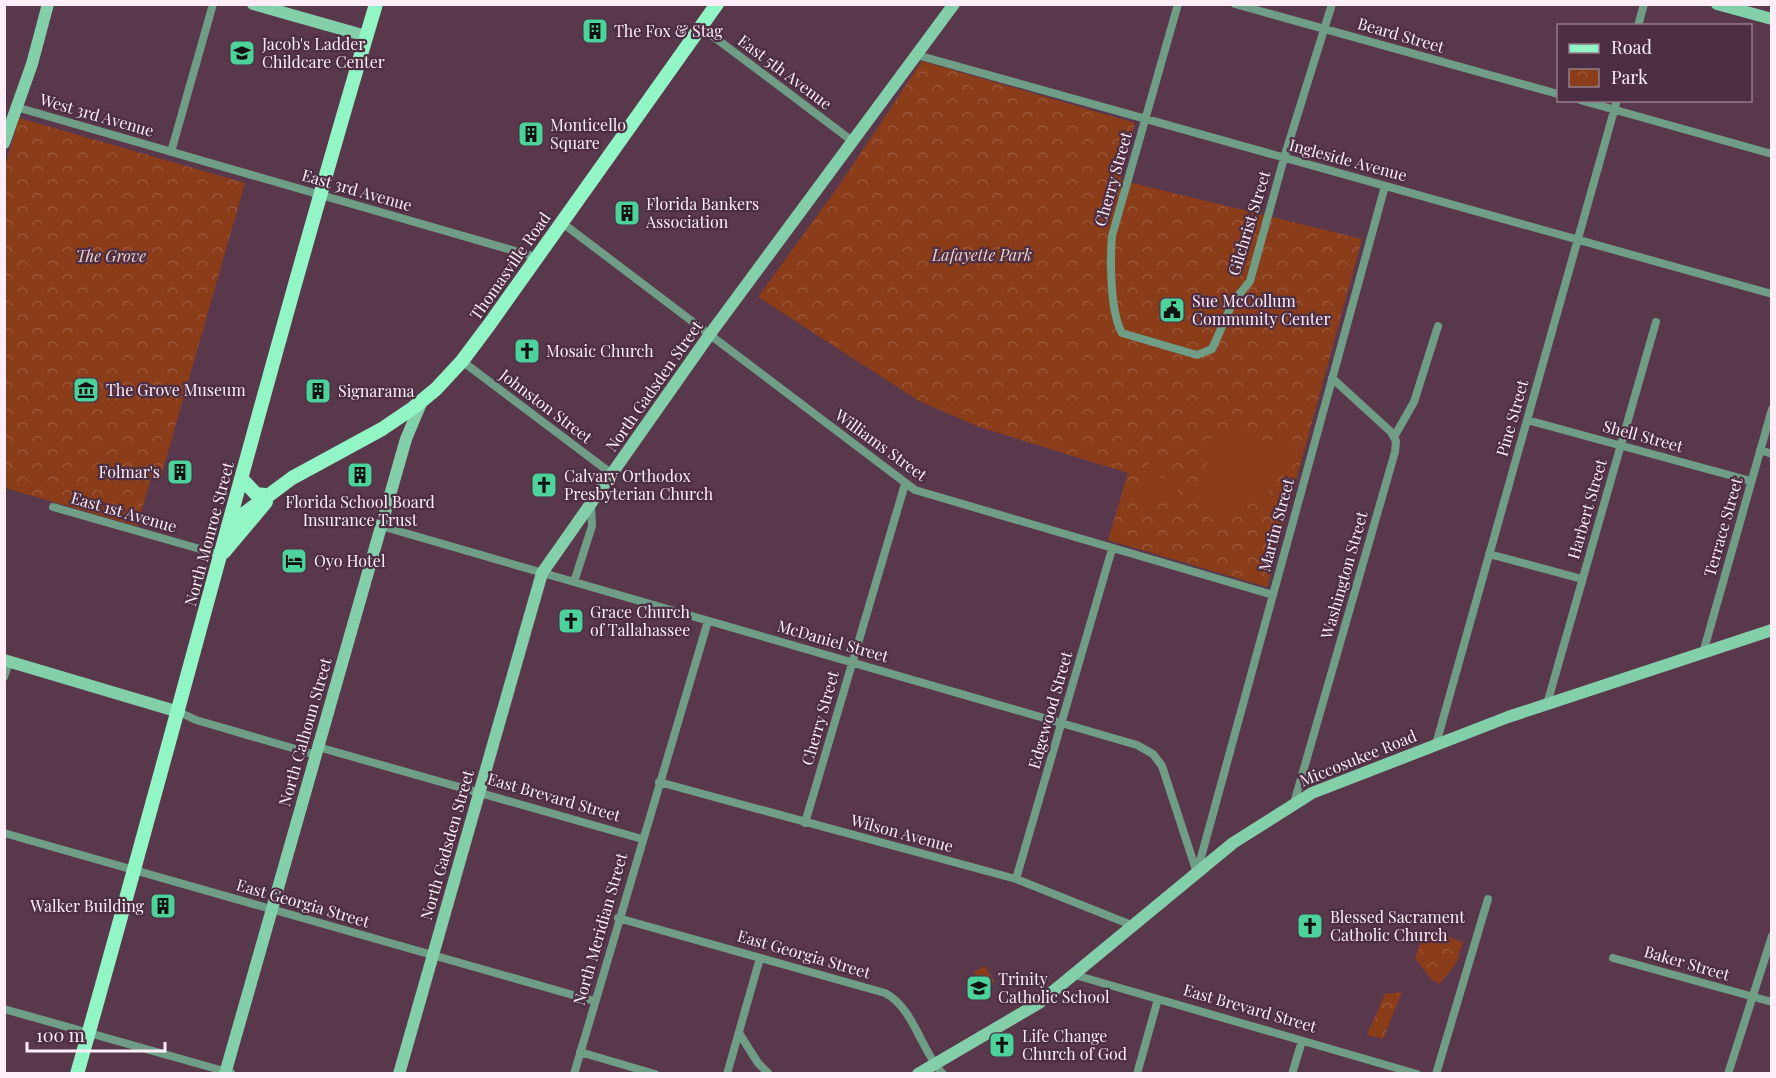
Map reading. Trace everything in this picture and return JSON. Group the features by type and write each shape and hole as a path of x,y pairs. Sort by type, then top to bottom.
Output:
{"main road":[{"name":"North Monroe Street","path":"77,1074 179,712 241,478 376,4"},
{"name":"Thomasville Road","path":"229,525 271,492 390,423 422,401 462,361 717,4"},
{"path":"241,478 256,494 271,492"},
{"name":"Thomasville Road","path":"221,555 271,492"}],"street":[{"path":"4,143 32,64 48,4"},
{"path":"171,152 213,4"},
{"path":"253,4 366,36"},
{"name":"North Gadsden Street","path":"399,1074 542,573 710,334 851,140 954,4"},
{"name":"Cherry Street","path":"1178,4 1112,236 1119,326 1127,336 1197,355 1208,352 1215,340"},
{"name":"Beard Street","path":"1235,4 1557,94"},
{"name":"Gilchrist Street","path":"1215,340 1233,302 1250,280 1284,158 1332,4"},
{"path":"1639,24 1644,4"},
{"path":"1717,4 1772,20"},
{"name":"East 5th Avenue","path":"702,28 851,140"},
{"name":"Ingleside Avenue","path":"917,55 1772,294"},
{"path":"1587,102 1772,154"},
{"name":"Pine Street","path":"1436,744 1616,102"},
{"name":"West 3rd Avenue","path":"16,107 171,152"},
{"name":"East 3rd Avenue","path":"171,152 536,257"},
{"name":"Martin Street","path":"1197,873 1385,186"},
{"name":"Williams Street","path":"561,222 904,484 929,496 1273,595"},
{"name":"Harbert Street","path":"1547,704 1656,322"},
{"path":"1332,378 1394,437 1414,402 1438,326"},
{"name":"Johnston Street","path":"462,361 612,474"},
{"name":"North Calhoun Street","path":"227,1073 406,439 422,401"},
{"name":"Terrace Street","path":"1703,653 1772,409"},
{"name":"Shell Street","path":"1527,420 1751,481"},
{"path":"390,423 406,439"},
{"name":"Washington Street","path":"1294,803 1395,452 1394,437"},
{"path":"1760,450 1772,453"},
{"name":"Cherry Street","path":"805,823 904,484"},
{"path":"574,582 592,526 591,504"},
{"name":"East 1st Avenue","path":"53,507 221,555"},
{"name":"McDaniel Street","path":"381,526 1137,745 1153,754 1162,766 1197,873"},
{"name":"Edgewood Street","path":"1016,879 1112,549"},
{"path":"1489,554 1582,579"},
{"name":"North Meridian Street","path":"574,1074 618,918 708,621"},
{"name":"Miccosukee Road","path":"918,1074 939,1069 1015,1019 1075,975 1233,843 1294,803 1340,781 1436,744 1547,704 1772,630"},
{"path":"4,677 7,661"},
{"name":"East Brevard Street","path":"7,661 179,712 196,720 479,793 642,839"},
{"name":"Wilson Avenue","path":"659,782 1016,879 1134,926"},
{"name":"East Georgia Street","path":"4,833 594,1001"},
{"path":"1436,1074 1488,899"},
{"name":"East Georgia Street","path":"618,918 889,995 906,1014 939,1069"},
{"path":"1728,1074 1772,936"},
{"name":"Baker Street","path":"1613,957 1772,1002"},
{"path":"727,1074 760,958"},
{"name":"East Brevard Street","path":"1075,975 1417,1074"},
{"path":"1137,1074 1158,999"},
{"path":"4,1010 227,1073"},
{"path":"739,1033 758,1063 769,1074"},
{"path":"1292,1074 1302,1041"},
{"path":"579,1052 655,1074"}],"green space":[{"name":"Lafayette Park","path":"922,61 1135,123 1120,180 1362,239 1267,587 1108,540 1128,473 979,427 919,401 758,297 838,187"},
{"name":"The Grove","path":"19,118 245,183 160,480 151,478 137,526 5,488 4,170"},
{"path":"1218,428 1294,449 1287,465 1270,490 1247,506 1233,510 1200,509 1212,433"},
{"path":"1149,462 1164,466 1155,498 1140,494"},
{"path":"1168,467 1183,472 1174,503 1159,499"},
{"path":"1425,929 1463,942 1456,964 1439,984 1431,979 1415,958"},
{"path":"985,966 994,982 983,988 974,972"},
{"path":"1402,992 1383,1039 1367,1035 1385,994"}],"place":[{"name":"The Fox & Stag","path":"595,31"},
{"name":"Jacob's Ladder Childcare Center","path":"242,53"},
{"name":"Monticello Square","path":"531,134"},
{"name":"Florida Bankers Association","path":"627,213"},
{"name":"Sue McCollum Community Center","path":"1172,310"},
{"name":"Mosaic Church","path":"527,351"},
{"name":"The Grove Museum","path":"86,390"},
{"name":"Signarama","path":"318,391"},
{"name":"Folmar's","path":"180,472"},
{"name":"Florida School Board Insurance Trust","path":"360,475"},
{"name":"Calvary Orthodox Presbyterian Church","path":"544,485"},
{"name":"Oyo Hotel","path":"294,561"},
{"name":"Grace Church of Tallahassee","path":"571,621"},
{"name":"Walker Building","path":"163,906"},
{"name":"Blessed Sacrament Catholic Church","path":"1310,926"},
{"name":"Trinity Catholic School","path":"979,988"},
{"name":"Life Change Church of God","path":"1002,1045"}]}
